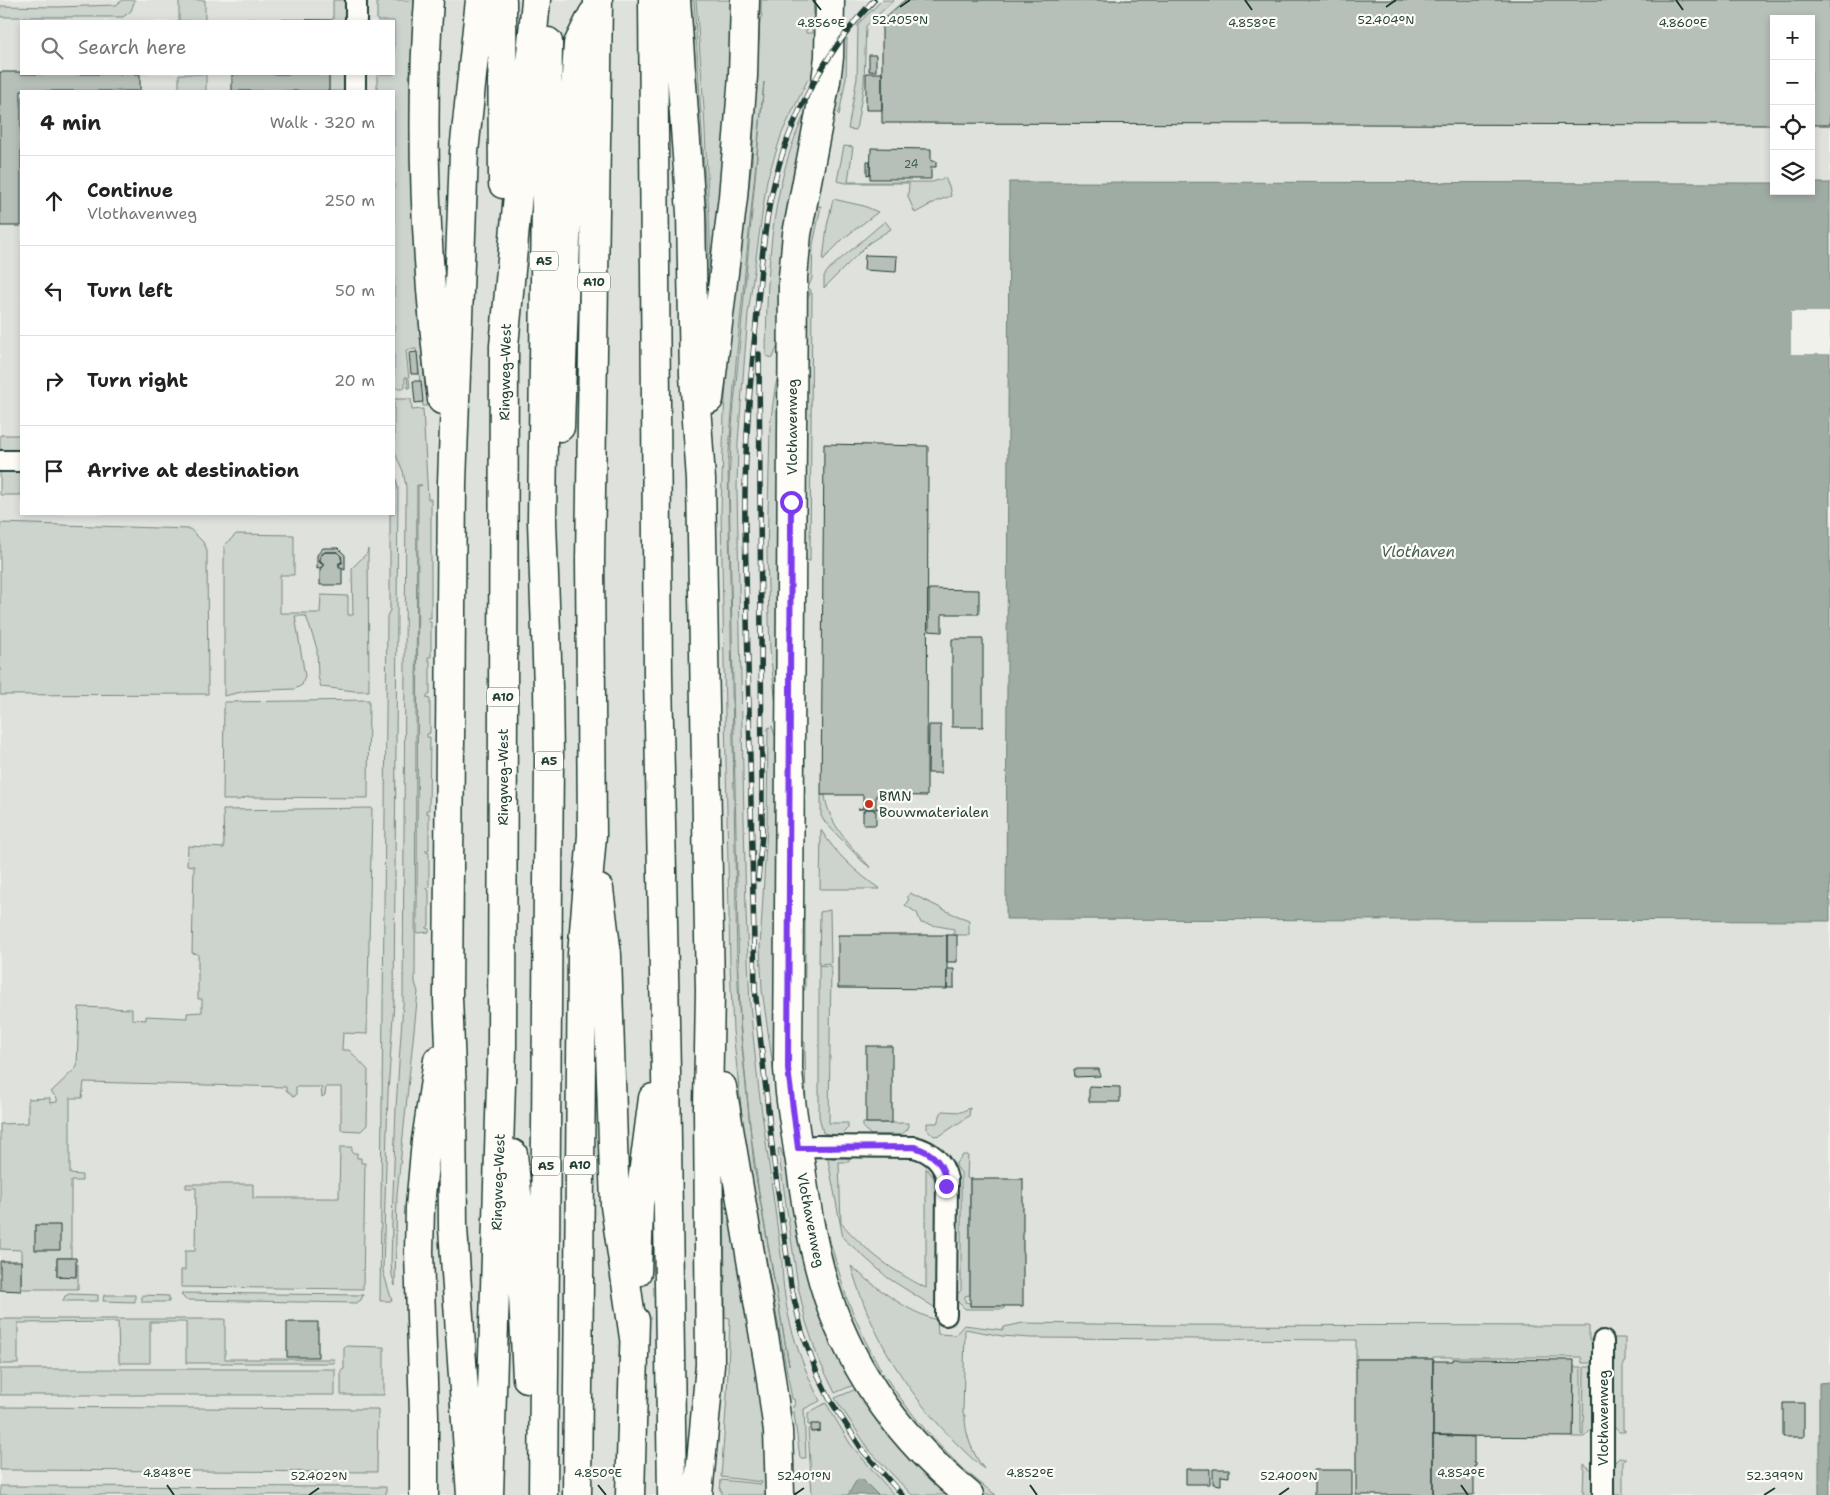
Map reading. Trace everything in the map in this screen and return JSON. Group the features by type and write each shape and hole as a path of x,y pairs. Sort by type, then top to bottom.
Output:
{"main road":[{"path":"429,0 424,112 428,254 436,356 452,484"},
{"path":"471,1495 453,1228 452,1092 448,998 452,484 464,152 480,0"},
{"name":"A10","path":"502,0 504,346"},
{"name":"Ringweg-West","path":"489,1495 502,1048 504,346 536,0"},
{"name":"A5","path":"542,1495 548,686 542,522 542,452 549,0"},
{"path":"653,0 655,482 672,1495"},
{"path":"676,0 691,212 694,375 701,480 710,991 708,1119 710,1365 698,1495"},
{"path":"701,480 711,374 734,188 743,76 745,0"},
{"name":"Vlothavenweg","path":"830,0 829,57 826,81 797,234 793,277 788,1069 809,1226 833,1312 853,1356 880,1400 909,1438 942,1472 969,1495"},
{"name":"A10","path":"548,686 558,522 566,238 578,44 598,2"},
{"name":"A10","path":"577,1495 582,955 592,836 590,561 598,2"},
{"path":"592,836 607,955 615,1206 634,1338"},
{"path":"710,991 725,1109 770,1372 778,1431 780,1495"},
{"path":"424,1495 420,1207 426,1141 448,998"},
{"path":"630,1495 640,1205 664,1002"},
{"name":"A5","path":"502,1048 520,1213 527,1394 542,1495"}],"street":[{"path":"356,0 356,20"},
{"path":"355,90 356,75"},
{"path":"0,461 20,461"},
{"path":"798,1148 914,1147 922,1149 935,1158 943,1167 946,1178 946,1315"},
{"name":"Vlothavenweg","path":"1603,1341 1603,1495"}],"shaded area":[{"path":"0,0 1830,0 1830,1495 0,1495"},
{"path":"123,0 135,0 131,11 123,17 0,17 0,6 116,5"},
{"path":"179,0 205,0 205,20 179,20"},
{"path":"333,0 345,0 345,20 330,20 333,19"},
{"path":"377,0 414,0 411,75 409,75 411,196 421,349 429,406 423,406 416,349 406,350 410,388 408,388 407,377 405,377 405,388 395,388 395,90 377,90 377,75 395,75 395,20 377,20"},
{"path":"691,0 694,0 710,281 712,281 704,110 696,0 740,0 708,351 702,158"},
{"path":"761,0 813,0 814,16 808,29 806,29 806,33 813,33 812,29 815,21 817,25 818,69 812,80 808,79 782,133 767,180 748,314 738,443 737,490 746,911 750,1005 785,1299 793,1334 805,1368 820,1401 804,1409 806,1458 800,1458 793,1406 795,1405 794,1399 792,1399 749,1166 733,1031 730,964 721,512 724,414 727,368 752,161","holes":["764,82 732,426 729,482 740,1021 751,1135 759,1192 789,1365 754,1166 740,1027 737,963 728,464 736,362"]},
{"path":"882,0 894,0 866,26 864,84 856,130 848,129 857,78 858,24"},
{"path":"847,38 846,78 839,115 833,108 839,48"},
{"path":"179,75 206,75 206,90 179,90"},
{"path":"329,75 345,75 345,90 329,90"},
{"path":"815,93 783,332 773,358 766,356 770,254 774,221 788,156 800,124"},
{"path":"844,146 853,147 848,182 932,182 945,178 951,196 915,213 908,197 909,183 846,183 837,181"},
{"path":"833,199 864,206 878,212 844,238 823,260 827,226"},
{"path":"821,206 813,245 812,278 808,288 812,293 810,561 808,561 801,553 802,306 810,294 805,291 813,209"},
{"path":"885,221 891,229 869,243 824,288 824,276 829,269"},
{"path":"780,368 778,724 770,650 767,556 770,426 775,388"},
{"path":"395,399 411,399 412,410 423,409 428,499 431,499 431,618 428,618 427,621 431,622 431,657 428,657 428,660 430,660 430,695 427,695 427,698 430,699 430,733 427,734 427,737 430,737 429,810 426,810 426,813 429,813 429,850 426,850 426,852 429,853 429,887 426,889 429,890 429,926 426,928 429,929 429,932 417,933 418,486 422,485 417,485 415,982 418,992 397,1194 395,1286 391,1264 396,1107 403,1004 406,487 403,471 395,453"},
{"path":"0,435 20,435 20,454 0,454"},
{"path":"0,467 20,467 20,495 0,495"},
{"path":"395,474 398,488 394,1002 388,1093 383,1271 392,1301 380,1301 387,616 390,610 390,515 395,515"},
{"path":"0,523 190,529 203,542 207,550 208,694 0,695"},
{"path":"236,534 294,535 294,575 280,575 280,613 320,613 321,595 348,596 348,615 353,615 352,568 367,553 368,549 369,691 321,687 318,677 317,649 306,616 295,616 305,676 302,685 295,689 246,691 224,696 224,546"},
{"path":"369,700 368,798 248,797 239,800 223,800 224,702"},
{"path":"772,726 780,751 778,1102 762,990 760,948 767,826 768,728"},
{"path":"821,795 825,795 831,816 842,835 871,868 824,821 821,816"},
{"path":"372,808 367,1034 343,1033 342,1050 349,1050 368,1070 367,1125 361,1131 341,1130 341,1087 326,1087 325,1095 322,1097 321,1087 296,1087 296,1095 294,1097 286,1090 286,1087 84,1082 82,1098 70,1098 70,1174 82,1175 82,1181 71,1181 71,1258 57,1258 57,1276 76,1276 78,1264 78,1289 21,1289 21,1250 0,1249 0,1124 28,1123 28,1099 50,1098 50,1103 57,1102 57,1098 51,1092 77,1067 79,1007 132,1009 132,1019 146,1020 146,1016 187,1018 187,1013 202,1012 202,999 198,999 198,954 192,953 194,866 187,865 188,846 224,848 223,810"},
{"path":"821,830 833,847 863,877 880,889 820,889"},
{"path":"910,893 969,920 969,935 954,935 954,929 921,923 917,913 905,905"},
{"path":"830,910 831,963 819,964 820,912"},
{"path":"805,921 805,990 798,990 801,927"},
{"path":"819,965 831,966 829,1123 848,1123 848,1128 840,1136 823,1133 819,1116"},
{"path":"805,1042 806,1115 798,1043"},
{"path":"970,1108 969,1116 941,1135 934,1136 927,1129 927,1123 937,1123 942,1111 961,1112"},
{"path":"863,1123 908,1123 908,1129 901,1135 871,1135 863,1128"},
{"path":"724,1146 774,1495 722,1495 722,1491 720,1491 721,1480 761,1484 762,1482 721,1477 730,1318 725,1317"},
{"path":"340,1147 352,1147 352,1153 357,1153 357,1158 361,1158 361,1163 365,1163 363,1289 181,1287 181,1270 185,1270 185,1251 195,1251 196,1188 186,1188 186,1184 253,1184 253,1198 339,1198"},
{"path":"780,1148 792,1178 858,1383 835,1393 818,1358 806,1322 798,1286 778,1149"},
{"path":"963,1155 968,1155 967,1178 970,1179 970,1295 965,1296 965,1302 970,1303 970,1306 1004,1306 1004,1309 965,1309 956,1300 956,1296 961,1290 961,1173 956,1163"},
{"path":"849,1158 849,1162 839,1162 841,1223 880,1260 926,1288 926,1168 934,1178 937,1193 937,1309 888,1278 843,1238 828,1160"},
{"path":"824,1222 826,1224 823,1226 829,1238 847,1299 881,1370 874,1374 852,1335 820,1224"},
{"path":"851,1266 903,1305 937,1320 938,1334 955,1335 964,1325 1003,1330 1004,1327 1023,1323 1589,1326 1589,1340 1593,1341 1593,1363 1582,1363 1581,1357 1356,1359 1356,1340 1030,1338 1002,1336 965,1329 963,1414 965,1415 970,1443 984,1469 940,1426 902,1378 873,1324"},
{"path":"181,1293 363,1295 361,1300 356,1303 186,1300"},
{"path":"69,1294 98,1295 98,1301 63,1301 65,1296"},
{"path":"104,1295 135,1295 135,1302 103,1301"},
{"path":"142,1295 169,1296 169,1302 142,1302"},
{"path":"0,1319 225,1319 225,1359 334,1359 334,1363 186,1363 186,1322 150,1322 150,1363 119,1363 118,1322 18,1323 18,1364 0,1364"},
{"path":"1612,1338 1625,1338 1623,1430 1625,1432 1619,1432 1612,1425"},
{"path":"344,1346 384,1347 384,1395 341,1395 341,1370 344,1369"},
{"path":"1574,1367 1581,1367 1581,1434 1583,1435 1584,1367 1593,1367 1593,1428 1584,1437 1573,1437"},
{"path":"0,1369 335,1369 335,1395 0,1395"},
{"path":"883,1373 920,1424 963,1469 996,1495 984,1495 959,1475 876,1378"},
{"path":"859,1388 955,1495 912,1495 870,1451 835,1398"},
{"path":"826,1403 851,1445 894,1495 878,1495 863,1480 848,1495 812,1495 808,1429 811,1429 811,1432 820,1431 820,1424 808,1425 808,1413"},
{"path":"0,1407 378,1409 377,1472 0,1470"},
{"path":"1619,1458 1625,1458 1623,1461 1623,1495 1612,1495 1612,1465"},
{"path":"1584,1464 1593,1471 1593,1495 1583,1495"},
{"path":"0,1486 386,1487 386,1495 0,1495"}],"water":[{"name":"Vlothaven","path":"1009,182 1770,183 1770,195 1815,195 1815,183 1830,183 1830,921 1006,919"},
{"path":"1830,1382 1830,1495 1819,1495 1819,1383"},
{"path":"858,1479 863,1480 878,1495 848,1495"}],"pier":[{"path":"1791,312 1830,312 1830,354 1791,354"}],"building":[{"path":"905,0 1830,0 1830,125 1815,125 1815,15 1770,15 1770,125 882,123 882,20"},
{"path":"233,19 330,20 233,20"},
{"path":"869,55 876,55 876,71 869,71"},
{"path":"0,72 20,72 20,75 140,75 140,90 20,90 20,226 0,226"},
{"path":"866,73 882,73 882,110 866,110"},
{"path":"232,75 329,75 329,90 232,90"},
{"path":"871,148 931,149 931,161 936,161 936,167 931,167 931,179 870,179"},
{"path":"867,161 870,161 870,174 867,175"},
{"path":"865,255 897,256 896,272 864,270"},
{"path":"417,352 419,374 411,374 409,353"},
{"path":"413,381 421,381 423,402 415,403"},
{"path":"824,444 928,446 927,796 876,795 876,808 881,809 858,809 863,808 863,795 821,795"},
{"path":"323,548 338,548 345,555 345,570 339,567 339,563 342,563 341,556 337,552 325,552 320,556 320,563 323,563 323,567 317,569 317,555"},
{"path":"325,552 337,552 341,556 342,563 339,563 339,565 342,569 342,585 320,585 320,569 323,563 320,563 320,556"},
{"path":"929,589 979,590 979,614 942,614 942,632 929,631"},
{"path":"952,639 983,639 983,727 952,727"},
{"path":"929,725 941,725 941,773 928,773"},
{"path":"865,809 874,809 876,811 876,825 863,825 863,811"},
{"path":"838,935 947,935 947,989 838,988"},
{"path":"947,935 957,935 957,962 947,962"},
{"path":"947,969 954,969 954,988 947,988"},
{"path":"866,1046 892,1046 892,1123 866,1123"},
{"path":"1074,1069 1099,1069 1100,1076 1075,1077"},
{"path":"1089,1086 1120,1087 1120,1102 1089,1102"},
{"path":"970,1179 1023,1179 1023,1306 970,1306"},
{"path":"35,1225 60,1225 60,1250 35,1250"},
{"path":"57,1258 76,1258 76,1277 57,1276"},
{"path":"0,1261 21,1261 21,1291 0,1290"},
{"path":"287,1322 318,1322 318,1357 287,1357"},
{"path":"1356,1359 1433,1359 1433,1495 1356,1495"},
{"path":"1453,1359 1574,1360 1573,1437 1433,1435 1433,1361 1453,1361"},
{"path":"1783,1403 1804,1403 1804,1437 1783,1437"},
{"path":"811,1424 820,1424 820,1431 811,1432"},
{"path":"1433,1435 1474,1437 1474,1463 1476,1463 1476,1466 1474,1466 1474,1495 1433,1495"},
{"path":"1186,1469 1210,1469 1210,1484 1186,1484"},
{"path":"1213,1469 1229,1469 1229,1477 1221,1476 1221,1485 1213,1484"},
{"path":"1314,1470 1352,1470 1352,1495 1314,1495"}],"railway":[{"path":"874,0 840,41 811,87 789,136 773,188 762,256 751,374 746,449 745,524 755,989 773,1155 791,1286 802,1332 817,1373 829,1398 863,1451 902,1495"},
{"path":"758,879 762,834 759,354"}],"place":[{"name":"BMN Bouwmaterialen","path":"869,804"}],"route":[{"path":"791,502 788,1069 791,1106 798,1148 816,1146 914,1147 922,1149 930,1153 943,1167 946,1186"}]}
